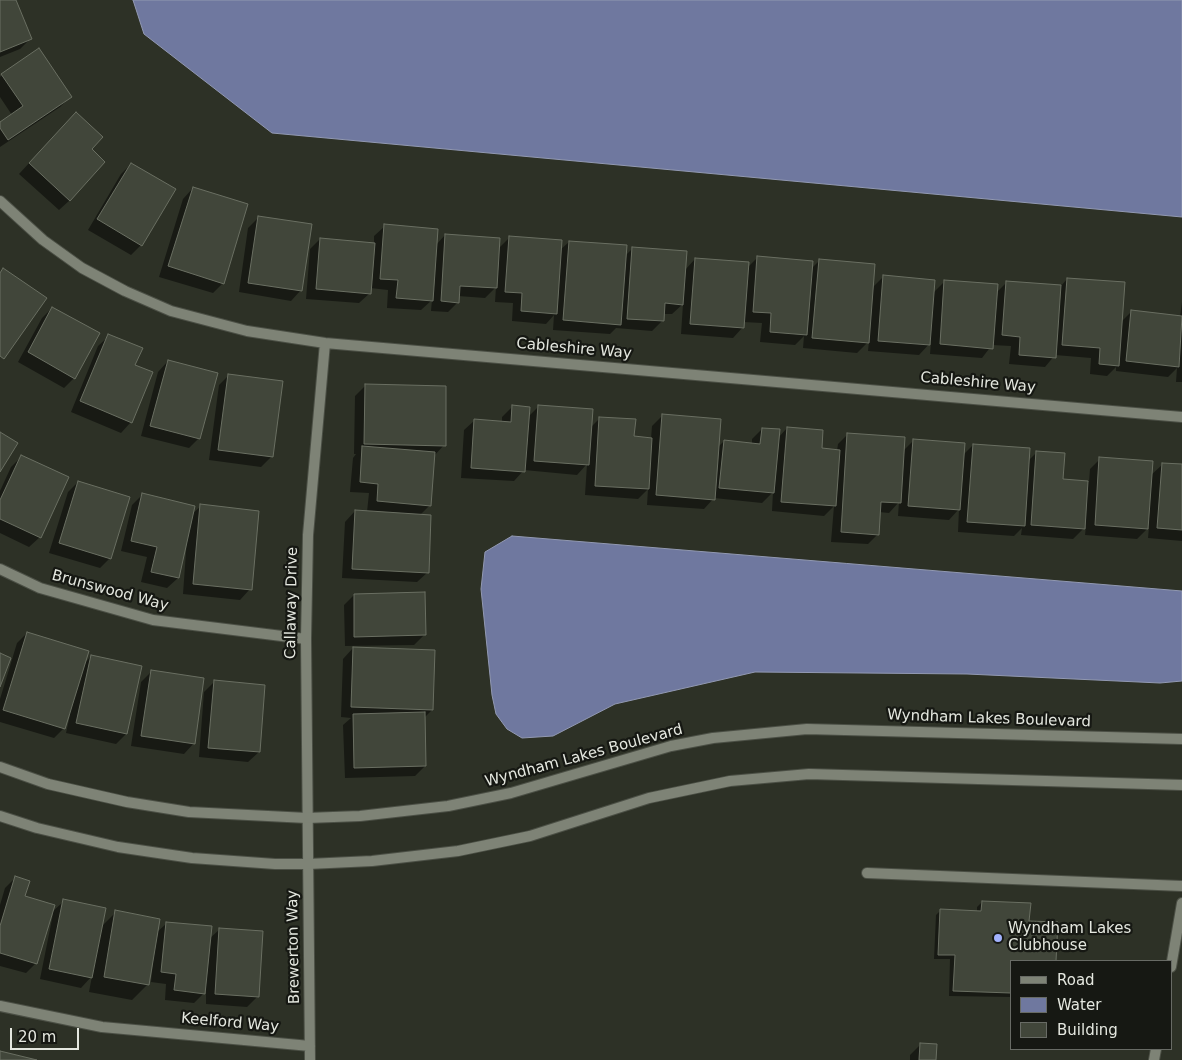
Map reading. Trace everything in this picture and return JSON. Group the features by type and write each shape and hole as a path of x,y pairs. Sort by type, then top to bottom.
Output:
{"street":[{"name":"Cableshire Way","path":"0,201 43,240 82,268 171,311 209,322 324,343 1182,417"},
{"name":"Callaway Drive","path":"308,864 306,639 308,535 324,343"},
{"name":"Brunswood Way","path":"0,569 40,588 153,620 306,639"},
{"name":"Wyndham Lakes Boulevard","path":"0,767 48,784 127,802 190,812 307,818 360,816 448,806 511,793 671,746 714,738 807,729 1182,738"},
{"path":"0,816 37,828 118,847 192,858 275,864 308,864 372,861 458,851 530,836 649,798 730,782 799,775 1182,785"},
{"name":"Brewerton Way","path":"308,864 310,1060"},
{"path":"867,873 1182,886"},
{"path":"1172,961 1182,903"},
{"name":"Keelford Way","path":"0,1006 102,1027 310,1046"}],"water":[{"path":"133,0 1182,0 1182,217 272,133 144,34"},
{"path":"512,536 1182,591 1182,681 1160,683 967,674 755,672 615,704 553,736 522,738 507,729 496,714 492,695 481,589 485,552"}],"building":[{"path":"0,0 16,0 32,39 0,52"},
{"path":"39,48 72,97 8,140 0,128 0,122 23,106 1,74"},
{"path":"76,112 103,137 92,149 105,162 70,201 29,163"},
{"path":"131,163 176,189 142,246 97,219"},
{"path":"193,187 248,204 224,284 168,266"},
{"path":"258,216 312,224 302,291 248,283"},
{"path":"384,224 438,229 433,301 396,298 398,280 380,279"},
{"path":"445,234 500,238 497,288 460,286 459,303 441,301"},
{"path":"509,236 562,240 557,314 521,311 522,293 505,292"},
{"path":"320,238 375,243 371,294 316,289"},
{"path":"569,241 627,245 621,325 563,320"},
{"path":"632,247 687,251 683,305 665,303 664,321 627,319"},
{"path":"757,256 813,261 807,335 770,332 771,313 753,312"},
{"path":"695,258 749,262 744,328 690,324"},
{"path":"819,259 875,264 869,343 812,338"},
{"path":"3,268 47,298 4,359 0,356 0,273"},
{"path":"883,275 935,280 930,345 878,341"},
{"path":"1067,278 1125,282 1119,366 1099,364 1100,348 1062,345"},
{"path":"944,280 998,284 993,349 940,344"},
{"path":"1006,281 1061,285 1056,358 1019,355 1020,337 1002,335"},
{"path":"52,307 100,333 75,379 28,352"},
{"path":"1131,310 1182,316 1179,367 1126,361"},
{"path":"108,334 143,348 135,365 153,372 132,423 80,401"},
{"path":"168,360 218,373 200,439 150,426"},
{"path":"228,374 283,381 273,457 218,450"},
{"path":"365,384 446,386 446,446 364,444"},
{"path":"512,405 530,407 525,472 471,468 474,419 511,422"},
{"path":"538,405 593,409 589,465 534,461"},
{"path":"662,414 721,419 715,500 656,495"},
{"path":"599,417 636,419 634,436 652,438 649,489 595,486"},
{"path":"787,427 823,430 822,448 840,450 836,506 781,502"},
{"path":"762,428 780,429 774,493 719,488 724,440 760,444"},
{"path":"0,432 18,443 0,472"},
{"path":"847,433 905,437 901,503 881,502 879,535 841,532"},
{"path":"913,439 965,443 960,510 908,506"},
{"path":"973,444 1030,448 1025,526 967,522"},
{"path":"362,446 435,452 431,506 377,501 378,484 360,482"},
{"path":"1036,451 1065,453 1063,479 1088,481 1085,529 1031,525"},
{"path":"21,455 69,477 41,538 0,519 0,500"},
{"path":"1099,457 1153,461 1148,529 1095,525"},
{"path":"1162,463 1182,464 1182,530 1157,528"},
{"path":"78,481 130,497 111,559 59,543"},
{"path":"142,493 195,506 179,578 151,572 157,547 131,541"},
{"path":"200,504 259,511 252,590 193,584"},
{"path":"355,510 431,515 429,573 352,569"},
{"path":"425,592 426,635 354,637 354,594"},
{"path":"27,632 89,651 65,729 3,710"},
{"path":"353,647 435,650 433,710 351,707"},
{"path":"0,653 11,658 0,687"},
{"path":"91,655 142,666 127,734 76,723"},
{"path":"151,670 204,678 195,744 141,736"},
{"path":"214,680 265,685 260,752 208,748"},
{"path":"425,712 426,766 354,768 353,714"},
{"path":"15,876 30,881 25,896 55,905 37,964 0,953 0,926"},
{"path":"63,899 106,908 92,978 49,969"},
{"name":"Wyndham Lakes Clubhouse","path":"982,901 1031,903 1029,921 1058,922 1056,960 1010,960 1010,993 953,991 955,955 938,955 940,909 981,911"},
{"path":"115,910 160,919 149,985 104,977"},
{"path":"166,922 212,926 205,994 174,990 176,974 161,972"},
{"path":"219,928 263,931 259,997 215,994"},
{"path":"920,1043 937,1044 936,1060 919,1060"},
{"path":"0,1051 37,1060 0,1060"}],"place":[{"name":"Wyndham Lakes Clubhouse","path":"998,938"}]}
